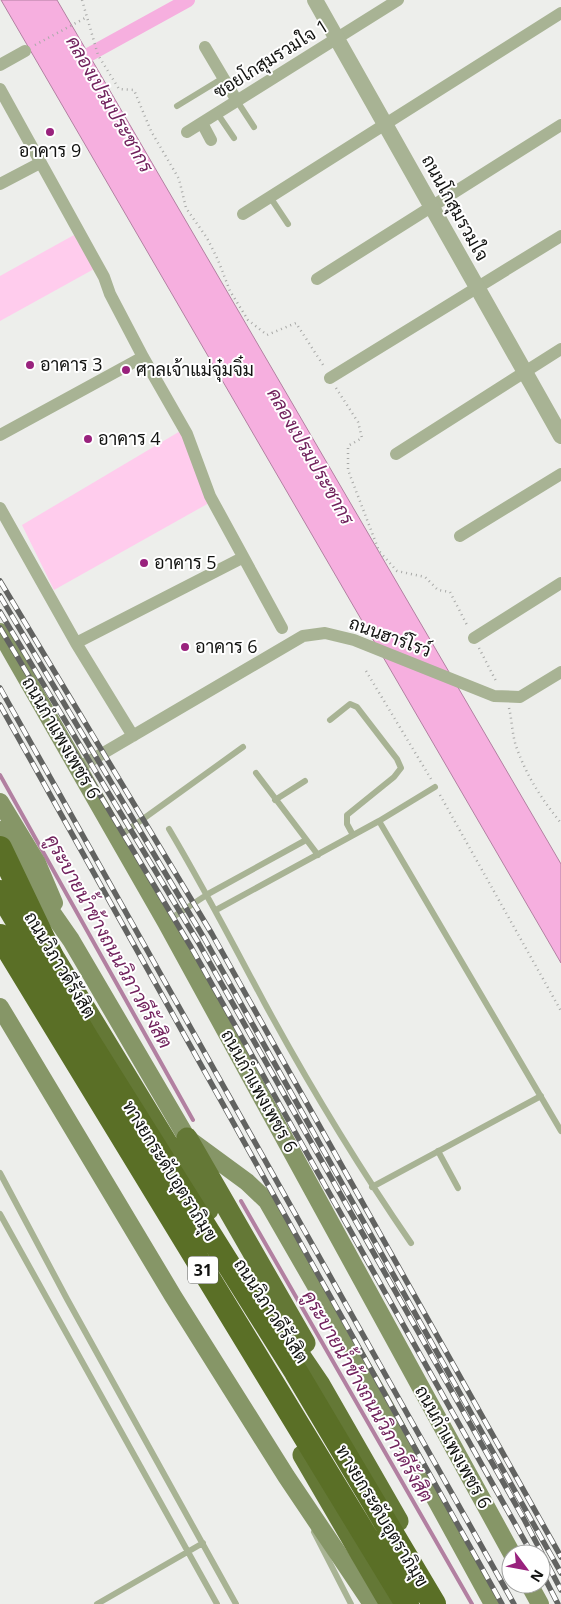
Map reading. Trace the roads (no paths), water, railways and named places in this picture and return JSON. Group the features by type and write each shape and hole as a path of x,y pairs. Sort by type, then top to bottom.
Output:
{"highway":[{"path":"9,841 38,924 86,1037"},
{"name":"ถนนวิภาวดีรังสิต","path":"0,865 254,1285 320,1385 446,1604"},
{"name":"ทางยกระดับอุตราภิมุข","path":"0,892 86,1037 296,1372 434,1604"},
{"name":"ทางยกระดับอุตราภิมุข","path":"0,936 407,1604"},
{"name":"ถนนวิภาวดีรังสิต","path":"0,936 52,1039 219,1311 390,1604"},
{"name":"31","path":"187,1138 286,1307 311,1354 320,1385"}],"main road":[{"name":"ถนนกำแพงเพชร 6","path":"0,632 166,922 507,1544"},
{"path":"0,802 9,841 37,863 71,940"},
{"name":"ถนนวิภาวดีรังสิต","path":"0,830 25,874 71,940 187,1138"},
{"name":"31","path":"0,1007 173,1296 286,1476 372,1604"},
{"path":"187,1138 247,1182 267,1202 378,1394 493,1604"}],"street":[{"name":"ถนนโกสุมรวมใจ","path":"315,0 561,436"},
{"name":"ซอยโกสุมรวมใจ 1","path":"187,132 398,0"},
{"path":"243,214 561,13"},
{"path":"205,47 237,101"},
{"path":"0,65 27,50"},
{"path":"0,89 104,277 110,294 143,357 187,434 204,484 242,558 282,628"},
{"path":"202,123 211,140"},
{"path":"317,279 561,125"},
{"path":"0,184 40,163"},
{"path":"330,378 478,289 561,236"},
{"path":"396,454 561,349"},
{"path":"0,435 143,357"},
{"path":"460,536 561,474"},
{"path":"0,508 76,643 133,736"},
{"path":"76,643 242,558"},
{"path":"474,638 561,583"},
{"name":"ถนนฮาร์โรว์","path":"78,768 303,636 310,634 325,633 354,640 494,696 520,697 561,672"}],"lane":[{"path":"177,106 223,78"},
{"path":"237,101 254,127"},
{"path":"217,114 234,138"},
{"path":"270,197 288,224"},
{"path":"330,720 350,704 357,706 397,759 401,768 394,777 348,815 347,824 354,835"},
{"path":"118,838 243,748"},
{"path":"256,773 318,855"},
{"path":"275,800 304,781"},
{"path":"216,910 354,835 436,787"},
{"path":"379,821 561,1131"},
{"path":"169,829 208,894 265,1004 372,1187 410,1243"},
{"path":"166,922 208,894 306,840"},
{"path":"372,1187 541,1096"},
{"path":"438,1151 458,1188"},
{"path":"0,1173 67,1299 236,1604"},
{"path":"0,1214 217,1604"},
{"path":"286,1476 351,1604"},
{"path":"97,1604 203,1543"}],"water":[{"name":"คลองเปรมประชากร","path":"1,0 57,0 561,864 561,963"}],"waterway":[{"name":"คลองเปรมประชากร","path":"72,64 188,0"},
{"name":"คูระบายน้ำข้างถนนวิภาวดีรังสิต","path":"0,775 193,1120"},
{"name":"คูระบายน้ำข้างถนนวิภาวดีรังสิต","path":"241,1201 472,1604"}],"railway":[{"path":"0,581 212,934 561,1557"},
{"path":"0,596 204,938 561,1573"},
{"path":"0,612 198,942 525,1521 561,1590"},
{"path":"0,628 191,947 526,1544"},
{"path":"0,688 514,1604"},
{"path":"0,705 502,1604"},
{"path":"551,1590 558,1604"}],"place":[{"name":"อาคาร 9","path":"50,132"},
{"name":"อาคาร 3","path":"30,365"},
{"name":"ศาลเจ้าแม่จุ๋มจิ๋ม","path":"126,370"},
{"name":"อาคาร 4","path":"88,439"},
{"name":"อาคาร 5","path":"144,563"},
{"name":"อาคาร 6","path":"185,647"}]}
